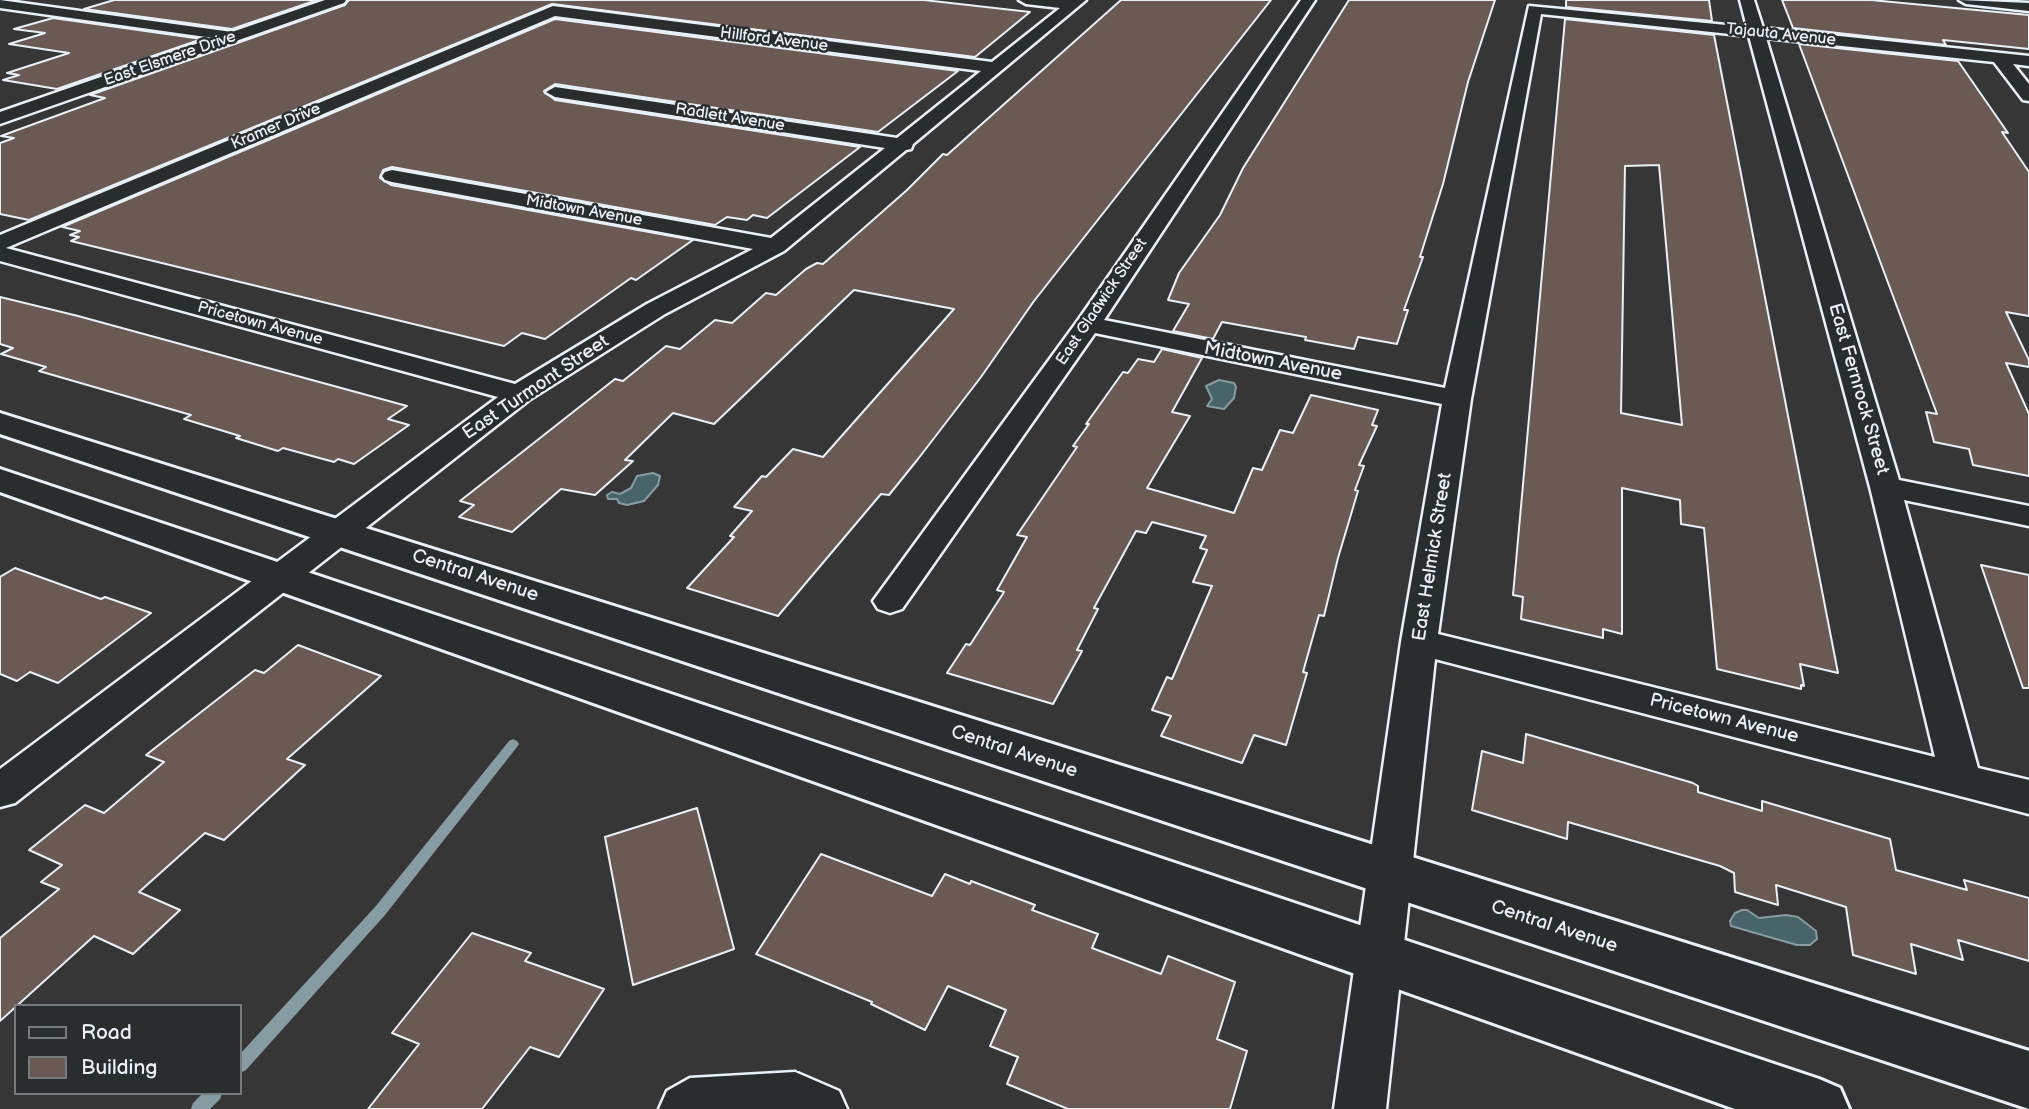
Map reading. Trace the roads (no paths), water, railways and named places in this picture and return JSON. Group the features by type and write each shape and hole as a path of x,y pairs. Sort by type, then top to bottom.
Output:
{"main road":[{"name":"Central Avenue","path":"0,423 2029,1080"},
{"path":"0,480 1819,1109"}],"street":[{"name":"East Elsmere Drive","path":"0,118 339,0"},
{"path":"1026,0 1076,3"},
{"name":"East Gladwick Street","path":"890,601 1088,324 1308,0"},
{"name":"East Fernrock Street","path":"1747,0 1885,487 1961,779"},
{"path":"1966,0 2029,7"},
{"name":"East Turmont Street","path":"0,790 519,394 656,309 776,246 1076,3"},
{"path":"0,4 235,37"},
{"name":"Tajauta Avenue","path":"1534,9 2029,61"},
{"name":"East Helmick Street","path":"1360,1109 1419,642 1457,399 1534,9"},
{"name":"Hillford Avenue","path":"552,11 996,68"},
{"name":"Kramer Drive","path":"0,243 552,11"},
{"path":"1999,58 2029,96"},
{"name":"Radlett Avenue","path":"555,92 904,145"},
{"path":"0,98 38,105"},
{"name":"Midtown Avenue","path":"392,176 776,246"},
{"name":"Pricetown Avenue","path":"0,254 519,394"},
{"name":"Midtown Avenue","path":"1088,324 1457,399"},
{"path":"1885,487 2029,516"},
{"name":"Pricetown Avenue","path":"1419,642 2029,797"},
{"path":"685,1109 690,1104 808,1103"}],"water":[{"path":"1219,380 1234,383 1236,387 1234,398 1224,409 1207,406 1212,399 1206,386"},
{"path":"653,473 660,476 658,485 644,501 627,505 619,503 617,499 608,499 607,495 612,492 620,494 631,488 637,476"},
{"path":"1747,910 1759,918 1786,915 1798,917 1816,931 1817,939 1810,945 1797,945 1731,926 1730,921 1735,913"}],"waterway":[{"path":"242,1063 380,911 513,744"},
{"path":"199,1109 212,1095"}]}
